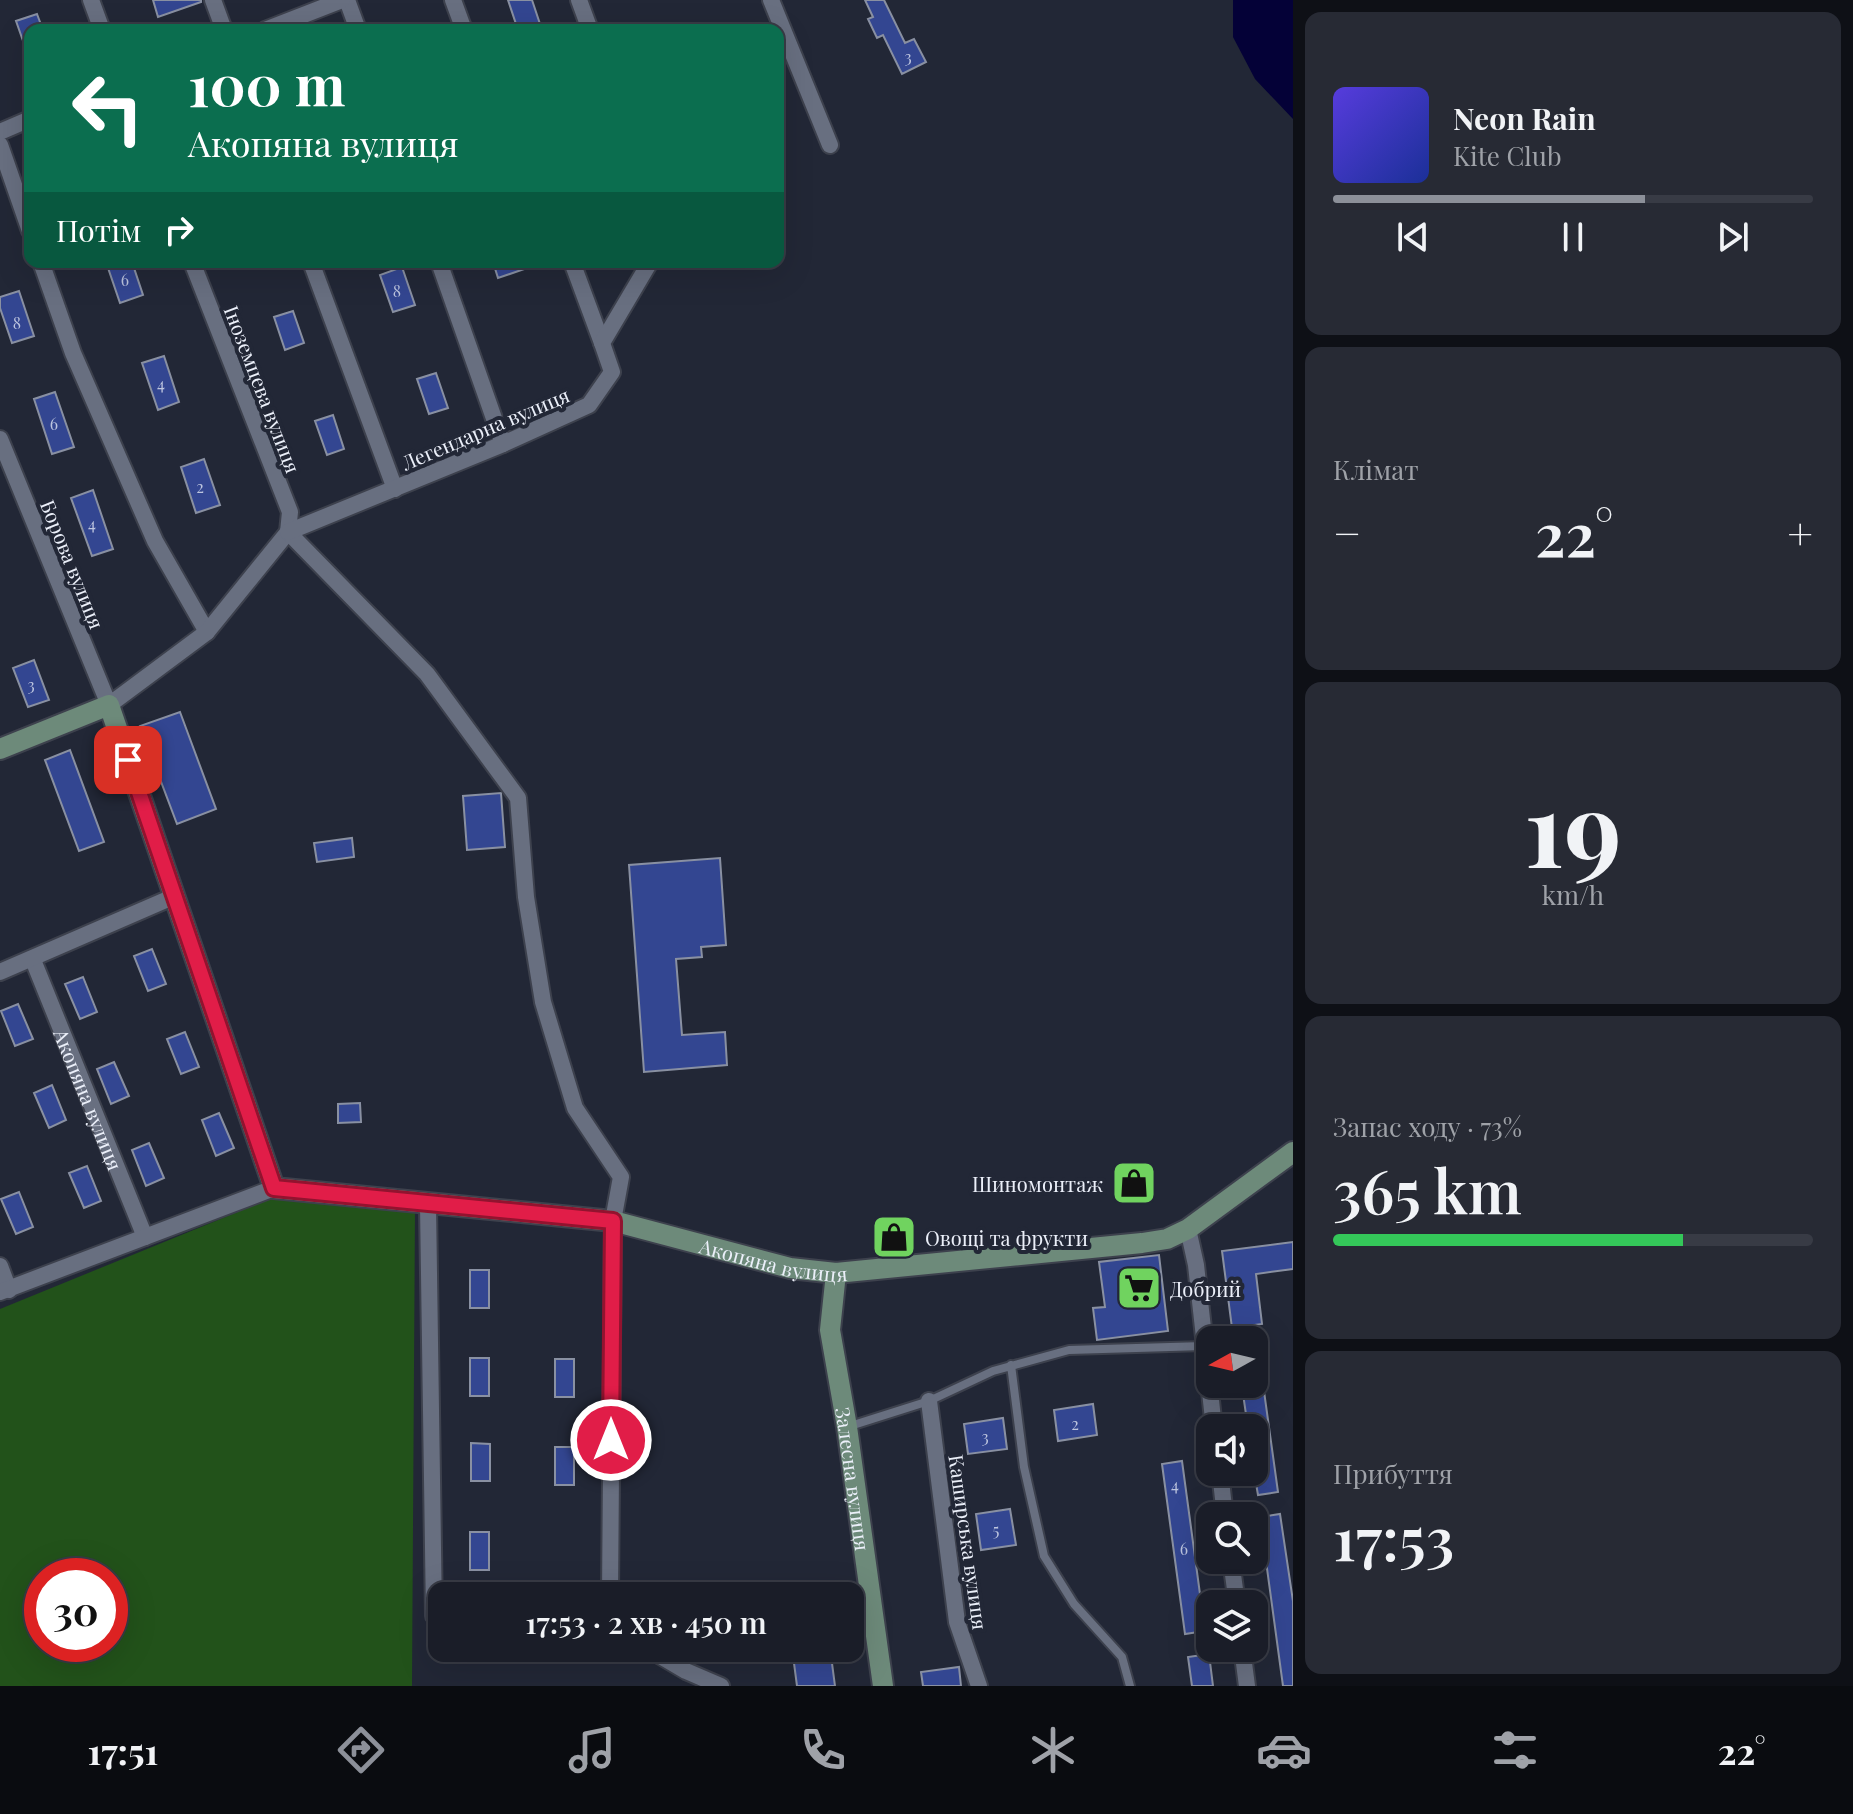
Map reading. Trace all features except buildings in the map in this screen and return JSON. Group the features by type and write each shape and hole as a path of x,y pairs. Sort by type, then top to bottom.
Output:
{"main road":[{"path":"0,749 109,705 274,1188"},
{"name":"Акопяна вулиця","path":"274,1188 613,1221 790,1268 836,1273 1167,1239 1188,1229 1293,1152"},
{"name":"Залесна вулиця","path":"836,1273 830,1330 847,1427 883,1686"}],"street":[{"path":"91,0 100,24"},
{"path":"213,0 222,24"},
{"path":"281,24 345,0 355,24"},
{"path":"453,0 462,24"},
{"path":"579,0 588,24"},
{"path":"771,0 781,24"},
{"path":"784,32 830,145"},
{"path":"0,132 24,122"},
{"path":"0,145 24,214"},
{"path":"43,268 73,353 155,541 207,632"},
{"name":"Іноземцева вулиця","path":"194,268 290,512 288,532"},
{"path":"313,268 395,489"},
{"path":"441,268 503,444"},
{"path":"574,268 602,343"},
{"path":"602,343 646,268"},
{"name":"Легендарна вулиця","path":"288,532 503,444 589,405 612,372 602,343"},
{"name":"Борова вулиця","path":"0,439 109,705"},
{"path":"109,705 207,632 288,532 427,674 518,798 526,897 543,1002 575,1108 621,1177 613,1221 610,1582"},
{"path":"0,972 175,896"},
{"name":"Акопяна вулиця","path":"33,960 145,1237"},
{"name":"Акопяна вулиця","path":"0,1266 5,1291 274,1188"},
{"path":"428,1205 434,1582"},
{"path":"1188,1229 1196,1265 1202,1326"},
{"name":"Каширська вулиця","path":"929,1401 957,1622 979,1686"},
{"path":"671,1662 721,1686"},
{"path":"1244,1662 1247,1686"}],"lane":[{"path":"847,1427 929,1401 1011,1365 1069,1350 1196,1346"},
{"path":"1011,1365 1024,1467 1044,1556 1074,1604 1122,1657 1130,1686"}],"green space":[{"path":"272,1198 415,1210 412,1686 0,1686 0,1309"}],"shaded area":[{"path":"1233,0 1293,0 1293,119 1255,79 1233,37"}],"place":[{"name":"Шиномонтаж","path":"1134,1183"},
{"name":"Овощі та фрукти","path":"894,1237"},
{"name":"Добрий","path":"1139,1288"}],"route":[{"path":"128,760 274,1188 613,1221 611,1440"}]}
